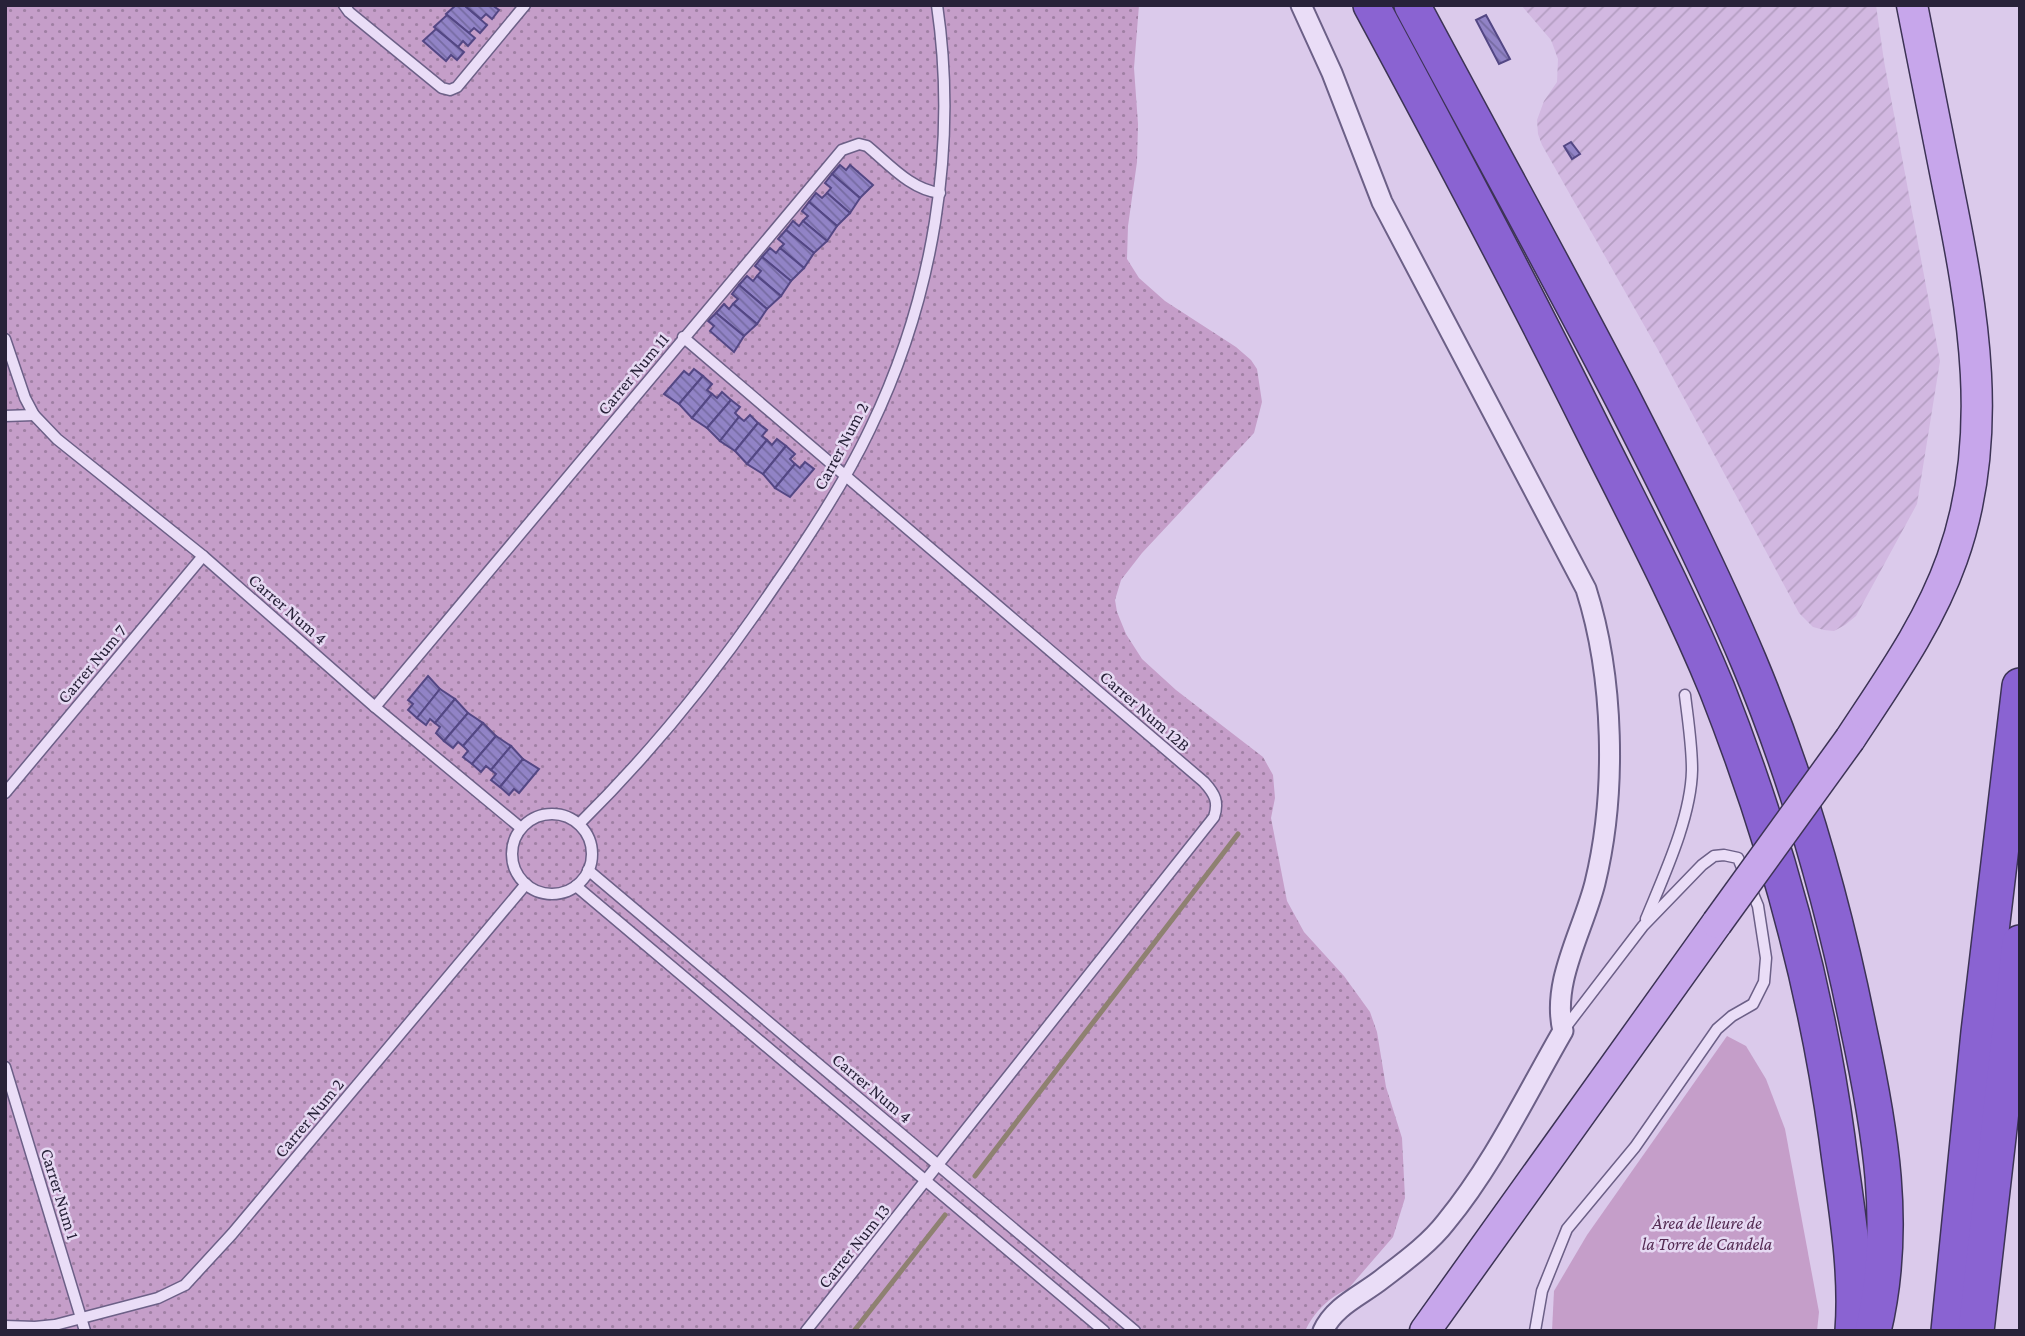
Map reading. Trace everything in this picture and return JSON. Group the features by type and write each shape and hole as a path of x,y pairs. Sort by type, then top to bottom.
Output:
{"highway":[{"path":"1371,5 1480,206 1661,567 1715,686 1748,774 1796,931 1818,1019 1843,1184 1853,1285 1853,1331"},
{"path":"1412,5 1579,314 1698,546 1750,664 1782,752 1811,836 1845,960 1880,1137 1887,1218 1881,1292 1873,1331"},
{"path":"1949,1331 1979,1032 2020,686"},
{"path":"1976,1331 2020,943"}],"main road":[{"path":"1425,1331 1850,738 1901,662 1952,559 1965,514 1975,441 1978,404 1975,341 1962,255 1912,5"}],"street":[{"path":"1301,5 1332,73 1382,202 1580,577 1596,619 1605,682 1609,757 1606,828 1592,893 1567,968 1558,1012 1563,1031 1487,1163 1444,1225 1381,1280 1345,1304 1331,1317 1323,1331"}],"lane":[{"path":"344,5 349,12 442,88 450,90 457,87 525,5"},
{"name":"Carrer Num 2","path":"579,824 645,755 736,644 802,547 845,475 890,386 906,340 929,252 940,192 944,114 937,5"},
{"name":"Carrer Num 11","path":"375,706 842,150 859,144 867,146 917,187 940,192"},
{"name":"Carrer Num 12B","path":"683,337 1214,792 1217,806 1214,817 926,1181"},
{"path":"5,340 25,398 34,415 5,415"},
{"name":"Carrer Num 4","path":"34,415 57,439 204,556 375,706 522,828"},
{"name":"Carrer Num 7","path":"5,793 204,556"},
{"path":"1643,926 1684,815 1692,774 1685,695"},
{"path":"550,813 564,815 579,824 590,842 592,856 589,870 576,886 560,893 547,894 526,884 516,872 512,859 512,846 522,828 537,816 550,813"},
{"path":"1535,1331 1542,1291 1567,1229 1635,1147 1717,1029 1731,1016 1753,1004 1764,982 1766,958 1758,906 1738,858 1714,856 1702,865 1643,926 1563,1031"},
{"name":"Carrer Num 4","path":"589,870 1135,1331"},
{"name":"Carrer Num 2","path":"5,1326 35,1327 80,1319 158,1298 185,1285 232,1234 526,884"},
{"name":"Carrer Num 4","path":"576,886 1104,1331"},
{"name":"Carrer Num 1","path":"5,1067 85,1331"},
{"name":"Carrer Num 13","path":"806,1331 926,1181"}],"shaded area":[{"path":"1521,5 1876,5 1940,361 1917,504 1856,616 1834,631 1813,627 1799,613 1657,348 1542,145 1537,120 1544,101 1557,82 1558,59 1551,40"}],"green space":[{"path":"5,5 1139,5 1134,68 1138,124 1137,162 1128,226 1127,259 1139,278 1165,301 1236,347 1251,360 1257,369 1262,402 1254,433 1142,553 1121,580 1115,600 1126,634 1142,659 1176,690 1263,757 1273,775 1275,798 1271,818 1287,901 1304,932 1344,976 1370,1012 1377,1032 1386,1087 1402,1138 1405,1198 1393,1237 1348,1289 1323,1306 1305,1331 5,1331"},
{"name":"Àrea de lleure de la Torre de Candela","path":"1727,1036 1746,1046 1766,1079 1785,1129 1819,1312 1817,1331 1552,1331 1554,1291 1587,1235"}],"building":[{"path":"456,5 464,5 487,25 480,33 474,28 469,33 446,14"},
{"path":"464,5 492,5 499,10 492,19 486,14 481,19"},
{"path":"447,15 475,38 468,46 463,41 458,47 434,27"},
{"path":"1486,15 1510,59 1499,64 1476,20"},
{"path":"436,29 464,52 457,60 451,55 446,61 423,41"},
{"path":"1571,142 1580,154 1572,159 1564,146"},
{"path":"840,165 846,170 850,165 873,185 860,198 832,174"},
{"path":"832,174 860,198 850,213 827,193 831,188 825,183"},
{"path":"816,193 822,198 827,193 850,213 837,226 809,202"},
{"path":"809,202 837,226 827,241 803,221 808,216 802,211"},
{"path":"793,221 799,226 803,221 827,241 814,253 786,230"},
{"path":"786,230 814,253 804,268 780,248 784,244 778,239"},
{"path":"770,248 776,253 780,248 804,268 791,281 762,257"},
{"path":"762,257 791,281 781,296 757,276 761,271 755,266"},
{"path":"747,276 753,281 757,276 781,296 767,309 739,285"},
{"path":"739,285 767,309 757,324 733,304 738,299 732,294"},
{"path":"724,304 729,309 733,304 757,324 744,336 716,313"},
{"path":"716,313 744,336 734,352 710,331 714,326 708,321"},
{"path":"694,369 703,376 679,404 664,394 684,371 689,375"},
{"path":"703,376 712,384 707,390 712,394 692,418 679,404"},
{"path":"722,392 731,400 707,428 692,418 712,394 717,398"},
{"path":"731,400 740,407 735,413 739,417 720,441 707,428"},
{"path":"750,415 758,423 735,451 720,441 739,417 744,421"},
{"path":"758,423 767,430 762,436 767,440 747,464 735,451"},
{"path":"777,439 786,446 763,474 747,464 767,440 772,445"},
{"path":"786,446 795,454 790,459 795,464 775,488 763,474"},
{"path":"805,462 814,469 790,497 775,488 795,464 800,468"},
{"path":"428,676 440,689 417,718 408,710 413,704 408,700"},
{"path":"440,689 455,699 435,723 430,719 426,725 417,718"},
{"path":"455,699 468,713 444,741 436,733 440,727 435,723"},
{"path":"468,713 483,723 463,746 458,742 453,748 444,741"},
{"path":"483,723 496,736 472,764 463,757 468,751 463,746"},
{"path":"496,736 511,746 491,770 486,766 481,772 472,764"},
{"path":"511,746 523,759 500,787 491,780 496,774 491,770"},
{"path":"523,759 539,769 519,793 514,789 509,795 500,787"}],"waterway":[{"path":"975,1176 1238,834"},
{"path":"854,1331 945,1215"}]}
